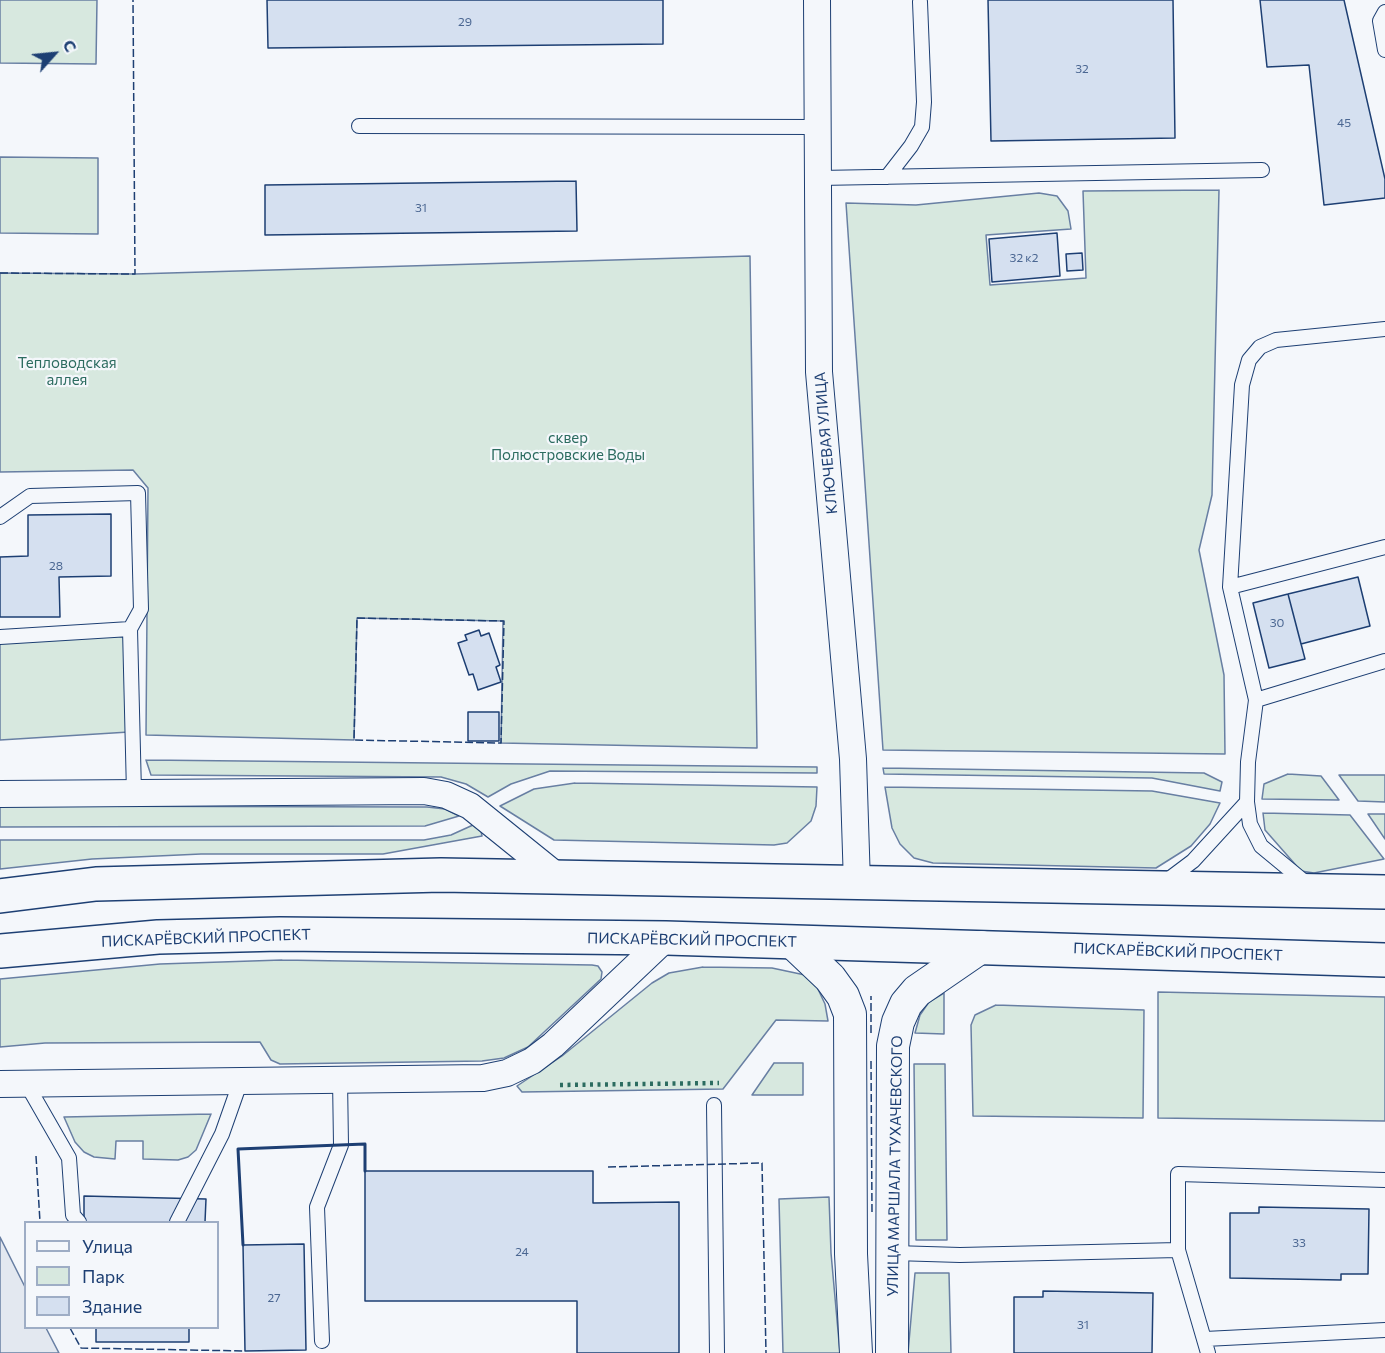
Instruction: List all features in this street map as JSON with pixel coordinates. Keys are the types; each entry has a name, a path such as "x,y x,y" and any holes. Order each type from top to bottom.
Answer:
{"main road":[{"path":"0,896 130,882 441,875 1385,892"},
{"name":"ПИСКАРЁВСКИЙ ПРОСПЕКТ","path":"0,951 158,937 269,934 666,938 1385,960"}],"street":[{"name":"КЛЮЧЕВАЯ УЛИЦА","path":"817,0 819,372 854,759 858,884"},
{"path":"0,794 424,791 446,795 470,806 558,877"},
{"path":"0,1084 483,1077 507,1073 532,1061 553,1045 666,938"},
{"path":"792,942 830,978 843,996 850,1014 851,1254 856,1353"},
{"name":"УЛИЦА МАРШАЛА ТУХАЧЕВСКОГО","path":"892,1353 893,1046 898,1022 906,1004 917,991 981,947"}],"lane":[{"path":"887,177 911,146 922,127 924,102 920,2"},
{"path":"1385,12 1380,21 1385,50"},
{"path":"359,126 818,126"},
{"path":"819,178 1262,170"},
{"path":"1317,890 1288,870 1261,846 1250,824 1247,802 1248,762 1256,700 1230,587 1242,385 1249,360 1260,347 1276,340 1385,329"},
{"path":"0,517 30,496 138,493 141,609 130,629 134,793"},
{"path":"1230,587 1385,547"},
{"path":"0,637 130,629"},
{"path":"1256,700 1385,661"},
{"path":"1157,888 1193,861 1247,802"},
{"path":"322,1341 317,1207 341,1145 340,1079"},
{"path":"178,1221 222,1134 241,1080"},
{"path":"26,1083 69,1158 73,1215 78,1221"},
{"path":"714,1105 717,1353"},
{"path":"1208,1353 1206,1339 1178,1250 1178,1174 1385,1180"},
{"path":"894,1253 1178,1250"},
{"path":"1206,1339 1385,1330"}],"green space":[{"path":"0,0 97,0 96,64 0,63"},
{"path":"0,157 98,158 98,234 0,233"},
{"path":"1219,190 1212,495 1199,550 1224,675 1225,754 883,750 846,203 916,205 1039,193 1057,196 1068,211 1071,229 986,235 990,285 1086,278 1083,191"},
{"name":"сквер Полюстровские Воды","path":"750,256 757,748 501,743 503,621 357,618 354,740 146,735 148,488 133,470 0,472 0,273 135,274"},
{"path":"125,636 129,732 0,740 0,642"},
{"path":"146,760 817,767 817,773 550,771 511,784 488,797 466,784 441,777 151,775"},
{"path":"883,768 1204,773 1222,782 1220,791 1152,778 884,774"},
{"path":"1288,774 1321,776 1339,800 1262,799 1264,784"},
{"path":"1339,775 1385,775 1385,802 1358,801"},
{"path":"575,783 817,787 816,806 811,821 787,843 774,845 554,840 500,806 534,789"},
{"path":"885,787 1152,791 1220,803 1210,824 1191,846 1156,868 933,863 914,858 900,844 892,828"},
{"path":"0,806 427,807 445,809 459,816 425,826 0,827"},
{"path":"1263,813 1350,815 1384,859 1314,873 1301,871 1265,830"},
{"path":"1368,814 1385,814 1385,839"},
{"path":"473,825 481,831 482,836 383,854 201,854 92,859 0,869 0,840 424,840 451,835"},
{"path":"282,960 592,965 598,966 602,972 601,979 528,1047 504,1058 482,1061 280,1064 271,1060 260,1042 45,1043 0,1047 0,979 160,964"},
{"path":"703,967 772,968 805,975 817,987 825,1004 828,1021 776,1020 723,1089 522,1092 517,1086 562,1056 652,983 669,973"},
{"path":"1158,992 1385,997 1385,1121 1158,1118"},
{"path":"944,993 944,1034 915,1033 920,1015 929,1002"},
{"path":"996,1005 1144,1010 1143,1118 973,1116 971,1025 975,1015"},
{"path":"774,1063 803,1063 803,1095 752,1095"},
{"path":"914,1064 945,1064 947,1240 916,1240"},
{"path":"211,1114 196,1150 188,1157 178,1160 143,1159 143,1141 116,1141 115,1159 94,1157 84,1152 75,1142 64,1117"},
{"path":"829,1197 831,1253 840,1353 783,1353 779,1199"},
{"path":"915,1273 949,1273 951,1353 908,1353"}],"shaded area":[{"path":"0,1237 24,1285 24,1329 47,1329 59,1353 0,1353"}],"building":[{"path":"267,0 663,0 663,44 268,48"},
{"path":"988,0 1173,0 1175,138 991,141"},
{"path":"1260,0 1344,0 1385,179 1385,198 1324,205 1309,65 1267,67"},
{"path":"576,181 577,231 265,235 265,185"},
{"path":"1057,233 1060,276 992,282 989,239"},
{"path":"1082,253 1083,270 1067,271 1066,254"},
{"path":"111,514 111,576 59,577 60,617 0,617 0,557 28,556 28,515"},
{"path":"1358,577 1370,626 1301,644 1288,594"},
{"path":"1288,594 1305,659 1269,668 1253,603"},
{"path":"479,630 481,636 489,633 500,665 496,667 501,682 478,690 473,674 469,675 458,643 467,640 465,635"},
{"path":"468,712 499,712 499,741 468,741"},
{"path":"365,1171 593,1171 593,1203 679,1202 679,1353 577,1353 577,1301 365,1301"},
{"path":"84,1196 206,1199 205,1221 84,1221"},
{"path":"1259,1207 1369,1209 1368,1274 1341,1274 1341,1280 1230,1278 1230,1213 1259,1213"},
{"path":"304,1244 306,1350 245,1351 243,1245"},
{"path":"1043,1291 1153,1293 1152,1353 1014,1353 1014,1297 1043,1297"},
{"path":"96,1329 189,1329 189,1342 96,1342"}],"hedge":[{"path":"560,1085 719,1083"}],"fence":[{"path":"0,273 135,274 133,0"},
{"path":"357,618 504,621 501,743 354,740 357,618"},
{"path":"871,996 871,1033"},
{"path":"871,1061 872,1212"},
{"path":"36,1156 40,1221"},
{"path":"608,1167 762,1163 766,1353"},
{"path":"71,1329 81,1348 245,1351"}],"wall":[{"path":"243,1245 238,1149 365,1144 365,1171"}],"park label":[{"name":"Тепловодская аллея","path":"67,372"}]}
